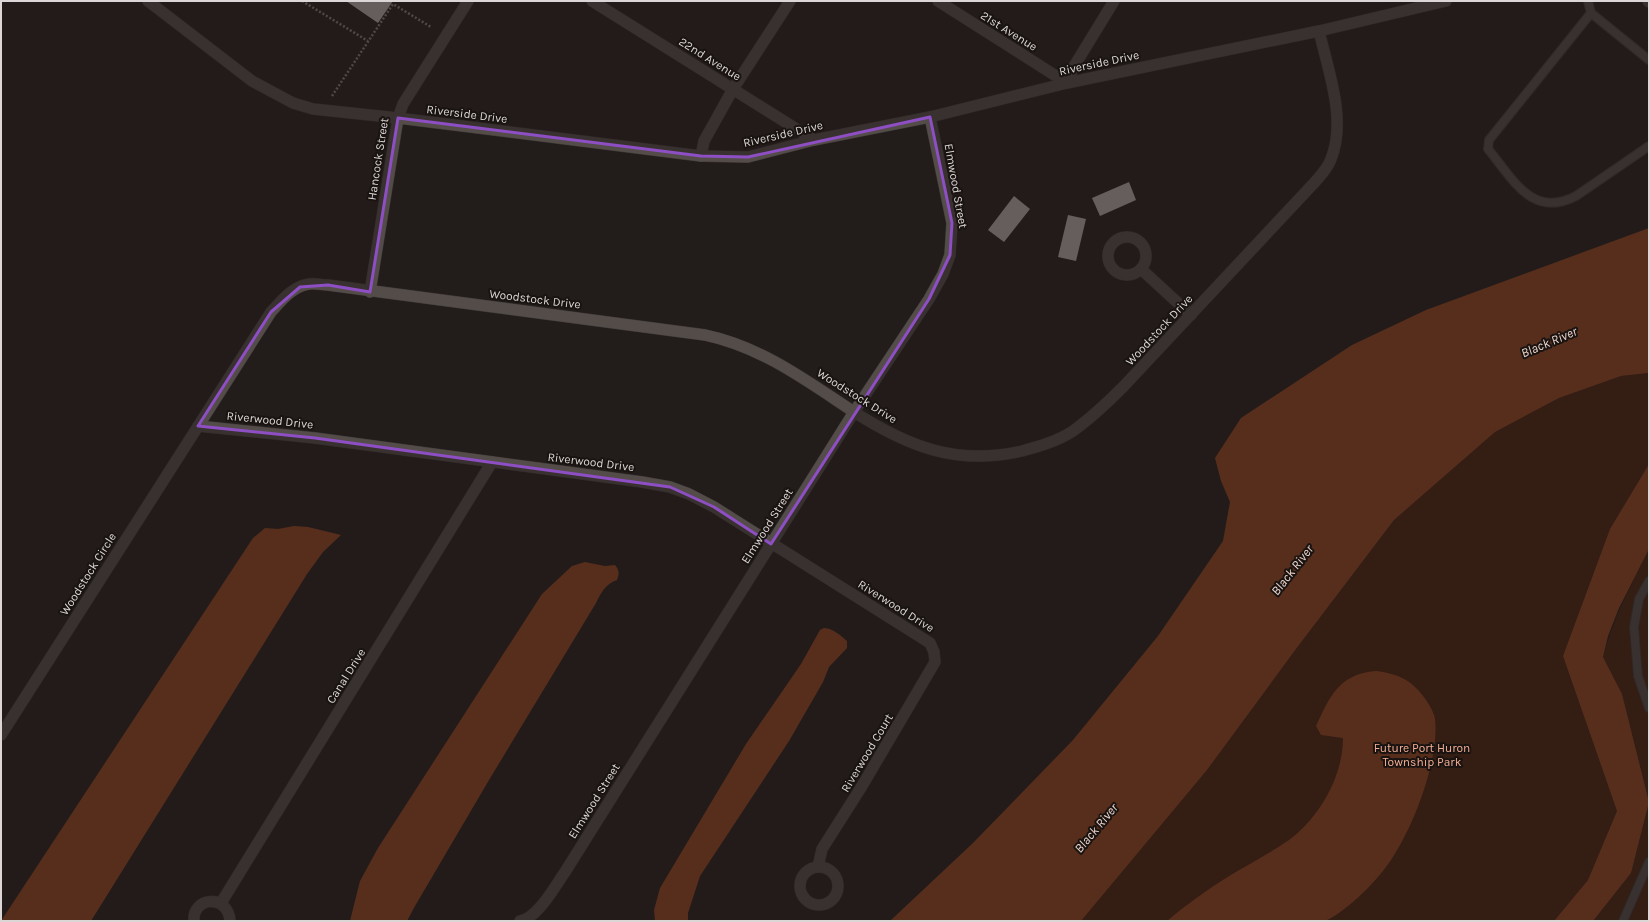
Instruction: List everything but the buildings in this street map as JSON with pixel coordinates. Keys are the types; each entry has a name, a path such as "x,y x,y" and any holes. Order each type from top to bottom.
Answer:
{"street":[{"name":"Hancock Street","path":"370,292 398,118 403,104 468,1"},
{"name":"22nd Avenue","path":"592,1 814,140"},
{"path":"701,156 704,141 733,89 790,1"},
{"name":"21st Avenue","path":"938,1 1067,83"},
{"path":"1067,83 1073,68 1114,1"},
{"name":"Riverside Drive","path":"153,3 252,81 293,103 313,109 398,118 701,156 748,157 814,140 930,117 1067,83 1319,31 1446,1"},
{"name":"Woodstock Drive","path":"198,426 271,312 291,292 309,284 328,285 370,292 657,328 714,337 760,353 785,366 854,412 914,445 951,455 989,456 1008,454 1037,447 1072,431 1095,414 1123,387 1315,182 1327,167 1332,158 1338,125 1335,100 1319,31"},
{"name":"Elmwood Street","path":"520,921 525,920 540,907 565,872 854,412 929,299 943,274 950,256 952,224 930,117"},
{"path":"1141,269 1191,315"},
{"name":"Riverwood Drive","path":"198,426 315,438 670,487 714,507 930,643 934,652"},
{"name":"Woodstock Circle","path":"1,735 198,426"},
{"name":"Canal Drive","path":"221,903 492,462"},
{"name":"Riverwood Court","path":"818,867 822,849 927,679 935,662 934,652"},
{"path":"194,921 196,911 201,905 214,901 221,903 226,908 230,921"}],"lane":[{"path":"1588,1 1591,13 1649,60"},
{"path":"1591,13 1489,140 1488,149 1525,194 1542,203 1553,204 1565,202 1576,196 1649,146"},
{"path":"1649,581 1639,599 1634,627 1638,676 1649,708"},
{"path":"1623,921 1649,862"}],"path":[{"path":"302,1 368,41"},
{"path":"332,96 393,4 431,27"}],"highlighted area":[{"path":"930,117 952,223 950,255 929,299 771,544 714,507 670,487 315,438 198,426 271,312 300,287 328,285 370,292 398,118 701,156 748,157"}],"green space":[{"name":"Future Port Huron Township Park","path":"1648,373 1649,464 1610,529 1563,656 1617,811 1588,880 1554,921 1081,921 1207,770 1296,649 1394,520 1495,432 1559,398 1621,376"},
{"path":"1649,549 1649,801 1622,694 1603,657 1617,616"},
{"path":"1649,802 1649,921 1593,921 1631,873"}],"water":[{"name":"Black River","path":"1649,228 1649,374 1621,376 1559,398 1495,432 1394,520 1296,649 1207,770 1081,921 890,921 973,843 1073,740 1158,636 1223,541 1230,502 1221,481 1215,458 1241,418 1352,345 1426,310"},
{"path":"1649,464 1649,549 1619,608 1608,636 1603,657 1622,694 1649,802 1631,873 1593,921 1554,921 1588,880 1617,811 1563,656 1610,529"},
{"path":"294,526 308,527 341,535 323,552 307,574 91,921 1,921 253,538 265,528 278,529"},
{"path":"585,562 605,566 615,565 619,572 617,580 606,586 602,592 489,780 407,921 350,921 360,881 378,848 542,594 572,566"},
{"path":"824,628 834,631 847,641 847,648 829,667 823,682 789,741 700,876 688,913 688,921 655,921 654,910 660,888 746,744 801,664 820,630"},
{"path":"1376,671 1399,676 1411,683 1426,700 1433,711 1435,719 1433,756 1421,798 1403,839 1383,871 1357,898 1342,911 1327,920 1167,921 1211,888 1289,840 1311,820 1328,795 1334,781 1339,767 1343,738 1321,735 1316,726 1326,705 1337,688 1353,677 1363,673"}]}
